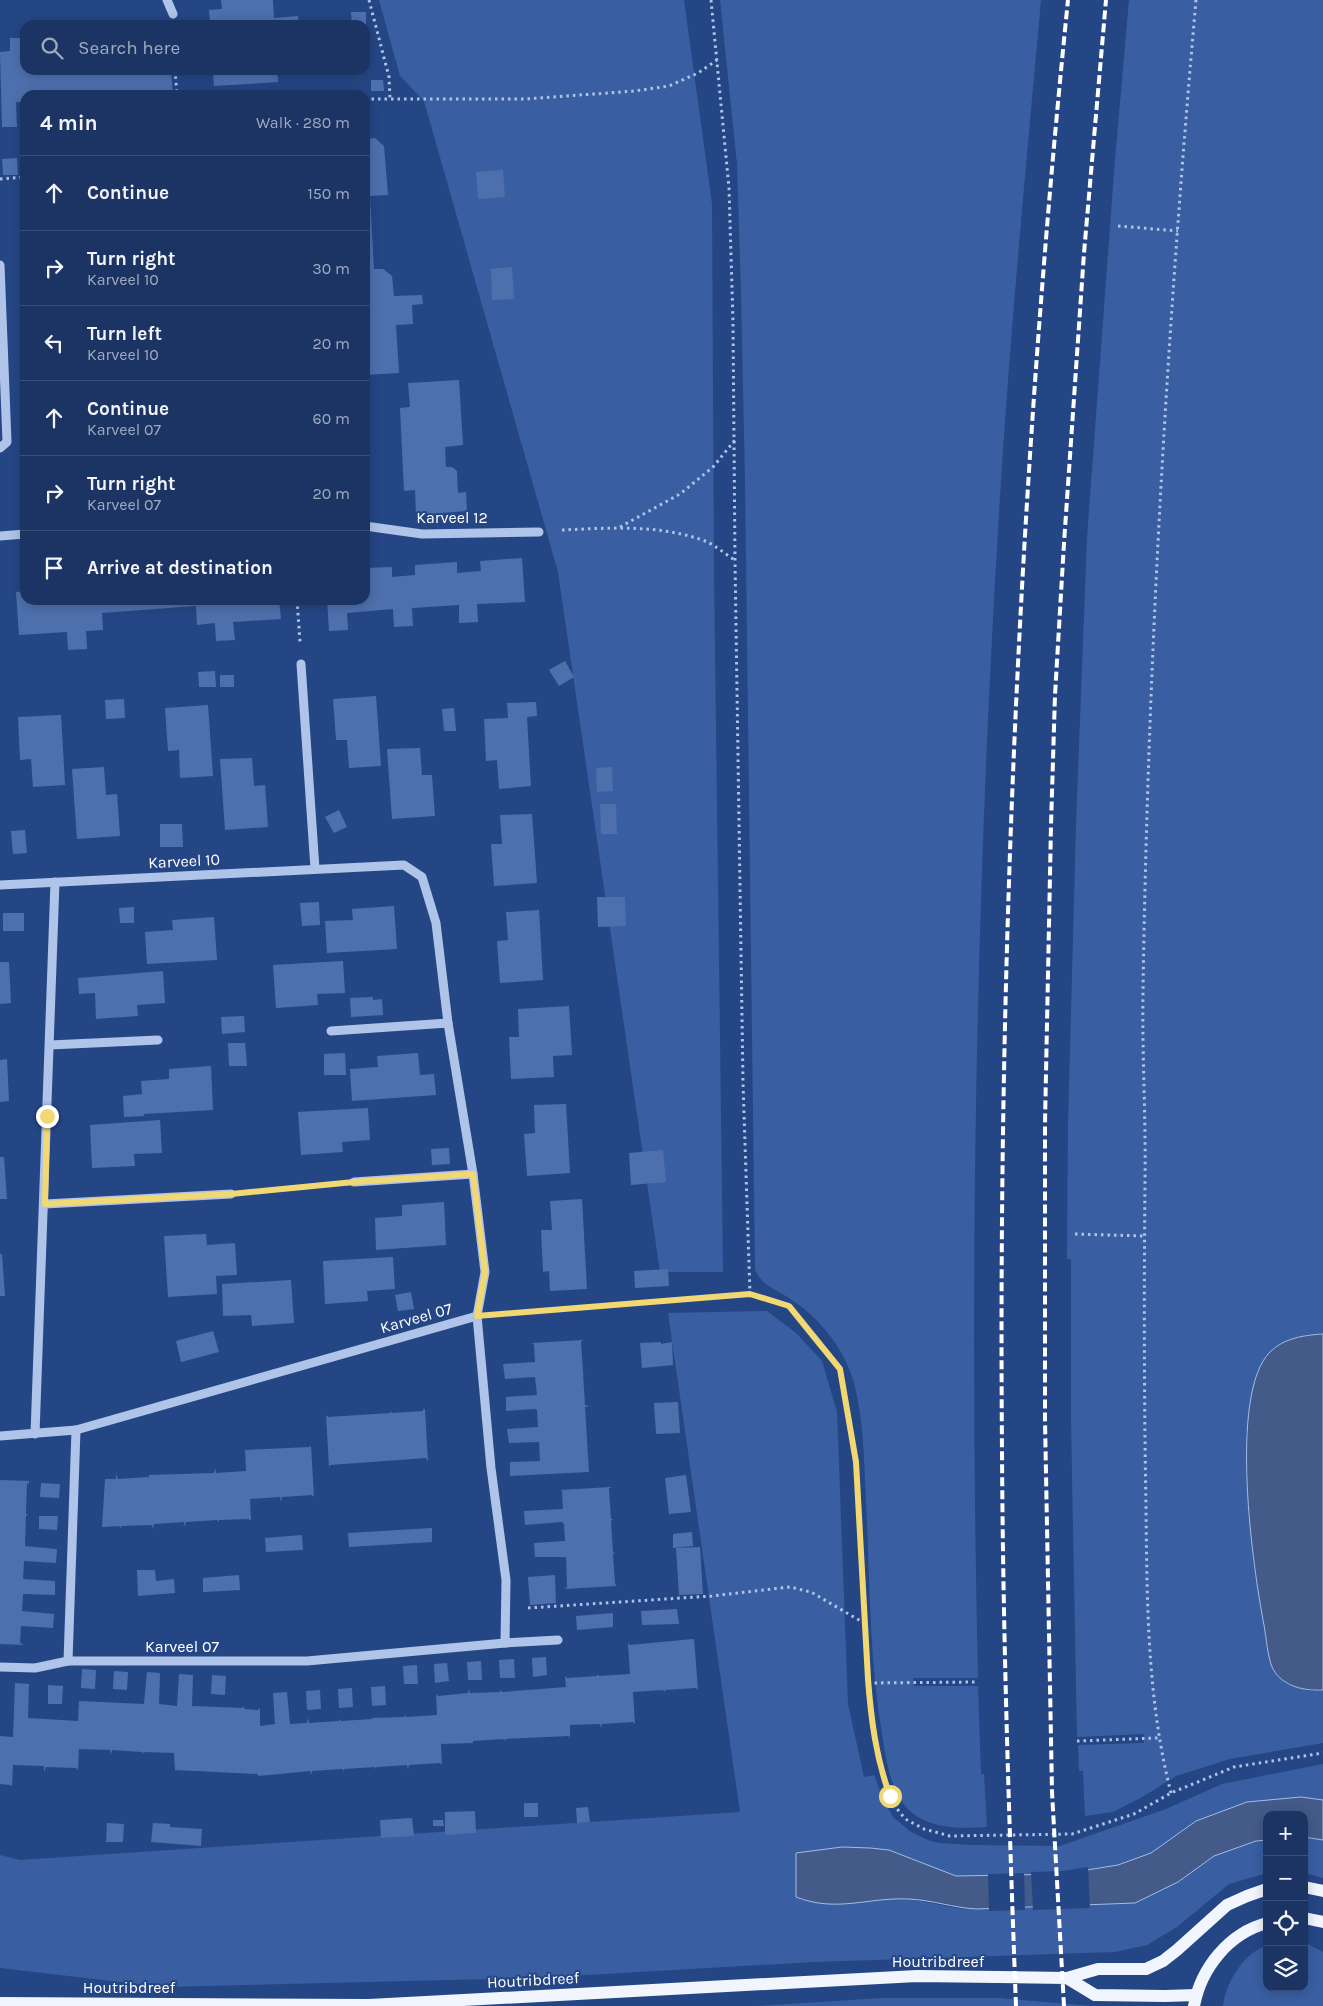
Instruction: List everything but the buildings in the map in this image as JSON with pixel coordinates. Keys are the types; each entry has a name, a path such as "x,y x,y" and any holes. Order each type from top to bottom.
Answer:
{"main road":[{"path":"1308,1889 1323,1891"},
{"name":"Houtribdreef","path":"0,2003 370,2005 917,1976 1067,1978 1098,1969 1146,1969 1163,1961 1177,1950 1227,1905 1263,1891"},
{"path":"1308,1919 1323,1922"},
{"path":"1195,2000 1203,1976 1213,1960 1238,1937 1256,1926 1263,1924"},
{"name":"Houtribdreef","path":"1067,1978 1095,1994 1165,1996 1195,2000"}],"street":[{"path":"167,0 173,14"},
{"path":"0,265 7,442 0,448"},
{"name":"Karveel 12","path":"370,527 422,534 539,532"},
{"path":"0,536 20,534"},
{"path":"301,664 315,869"},
{"name":"Karveel 10","path":"0,885 404,865 422,877 436,923 448,1023 473,1174 485,1272 477,1316"},
{"path":"35,1434 45,1204 55,882"},
{"path":"331,1031 448,1023"},
{"path":"50,1045 158,1040"},
{"path":"354,1182 473,1174"},
{"path":"45,1204 231,1194"},
{"name":"Karveel 07","path":"0,1436 76,1430 477,1316 490,1468 506,1580 505,1643"},
{"path":"68,1661 76,1430"},
{"name":"Karveel 07","path":"0,1667 35,1668 68,1661 307,1661 558,1640"}],"path":[{"path":"369,0 389,77 390,98"},
{"path":"711,0 729,188 743,1083 750,1294"},
{"path":"1170,1793 1158,1738 1150,1661 1145,1481 1143,995 1154,620 1166,392 1196,0"},
{"path":"370,100 525,98 635,91 669,86 698,73 717,59"},
{"path":"175,75 177,90"},
{"path":"0,179 20,177"},
{"path":"1118,226 1178,231"},
{"path":"619,528 680,494 713,467 734,440"},
{"path":"539,532 619,528 662,530 706,541 734,560"},
{"path":"297,605 301,664"},
{"path":"231,1194 354,1182"},
{"path":"1075,1234 1143,1236"},
{"path":"477,1316 750,1294 789,1306 840,1369 856,1462 868,1683 876,1747 890,1796 895,1806 907,1820 933,1832 950,1836 1072,1834 1134,1814 1170,1793 1234,1767 1323,1753"},
{"path":"505,1610 712,1596 790,1587 811,1592 864,1623"},
{"path":"868,1683 978,1682"},
{"path":"1078,1740 1158,1738"}],"shaded area":[{"path":"379,0 684,0 712,204 714,576 723,1272 660,1272 558,572 424,101 400,76"},
{"path":"720,0 1041,0 1007,397 990,673 984,817 979,960 974,1248 975,1535 978,1678 913,1678 914,1686 978,1686 981,1774 984,1774 987,1827 955,1827 925,1821 908,1809 893,1784 885,1754 875,1676 863,1441 854,1383 845,1359 822,1326 813,1316 787,1296 766,1284 755,1270 741,292 737,164"},
{"path":"1129,0 1323,0 1323,1334 1306,1335 1246,1432 1246,1469 1254,1567 1273,1669 1287,1684 1310,1691 1323,1691 1323,1743 1230,1759 1176,1776 1113,1812 1085,1816 1083,1771 1079,1771 1078,1745 1144,1743 1144,1734 1077,1737 1071,1420 1071,1259 1067,1259 1068,1124 1076,826 1087,538 1115,160"},
{"path":"767,1311 796,1333 822,1361 837,1412 848,1704 864,1777 874,1775 883,1799 893,1817 911,1832 939,1843 1060,1846 1166,1809 1222,1784 1323,1764 1323,1800 1301,1797 1196,1821 1151,1853 1118,1865 1062,1874 956,1876 889,1850 896,1899 911,1899 956,1908 977,1909 1064,1906 1178,1882 1214,1856 1256,1841 1263,1840 1263,1874 1229,1884 1177,1927 1147,1945 1115,1952 814,1962 535,1978 163,1987 0,1968 0,1855 20,1860 740,1812 668,1313"},
{"path":"1323,1334 1323,1690 1316,1690 1302,1689 1288,1684 1277,1675 1270,1660 1254,1565 1247,1483 1247,1442 1250,1404 1257,1373 1270,1352 1288,1340 1302,1336"},
{"path":"1301,1797 1323,1800 1323,1840 1308,1838 1308,1811 1263,1811 1263,1840 1256,1841 1214,1856 1178,1882 1135,1903 977,1909 909,1899 825,1904 796,1897 796,1853 842,1847 870,1848 889,1850 956,1876 1062,1874 1118,1865 1151,1853 1196,1821 1247,1802"},
{"path":"1308,1838 1323,1840 1323,1878 1308,1874"},
{"path":"1308,1944 1323,1952 1323,2006 1223,2006 1228,1988 1237,1970 1258,1949 1263,1947 1263,1991 1308,1991"},
{"path":"882,1998 999,1998 1091,2006 757,2006"}],"pier":[{"path":"1088,1867 1090,1908 1033,1910 1031,1872 1062,1871"},
{"path":"1024,1873 1025,1910 989,1911 988,1874"}],"railway":[{"path":"1016,2006 1007,1728 1002,1451 1002,1269 1008,906 1015,725 1036,362 1068,0"},
{"path":"1064,2006 1052,1792 1045,1420 1045,1123 1051,825 1055,695 1064,543 1084,253 1106,0"}],"route":[{"path":"47,1116 45,1204 231,1194 354,1182 473,1174 485,1272 477,1316 750,1294 789,1306 840,1369 856,1462 868,1679 872,1715 876,1747 890,1796"}]}
